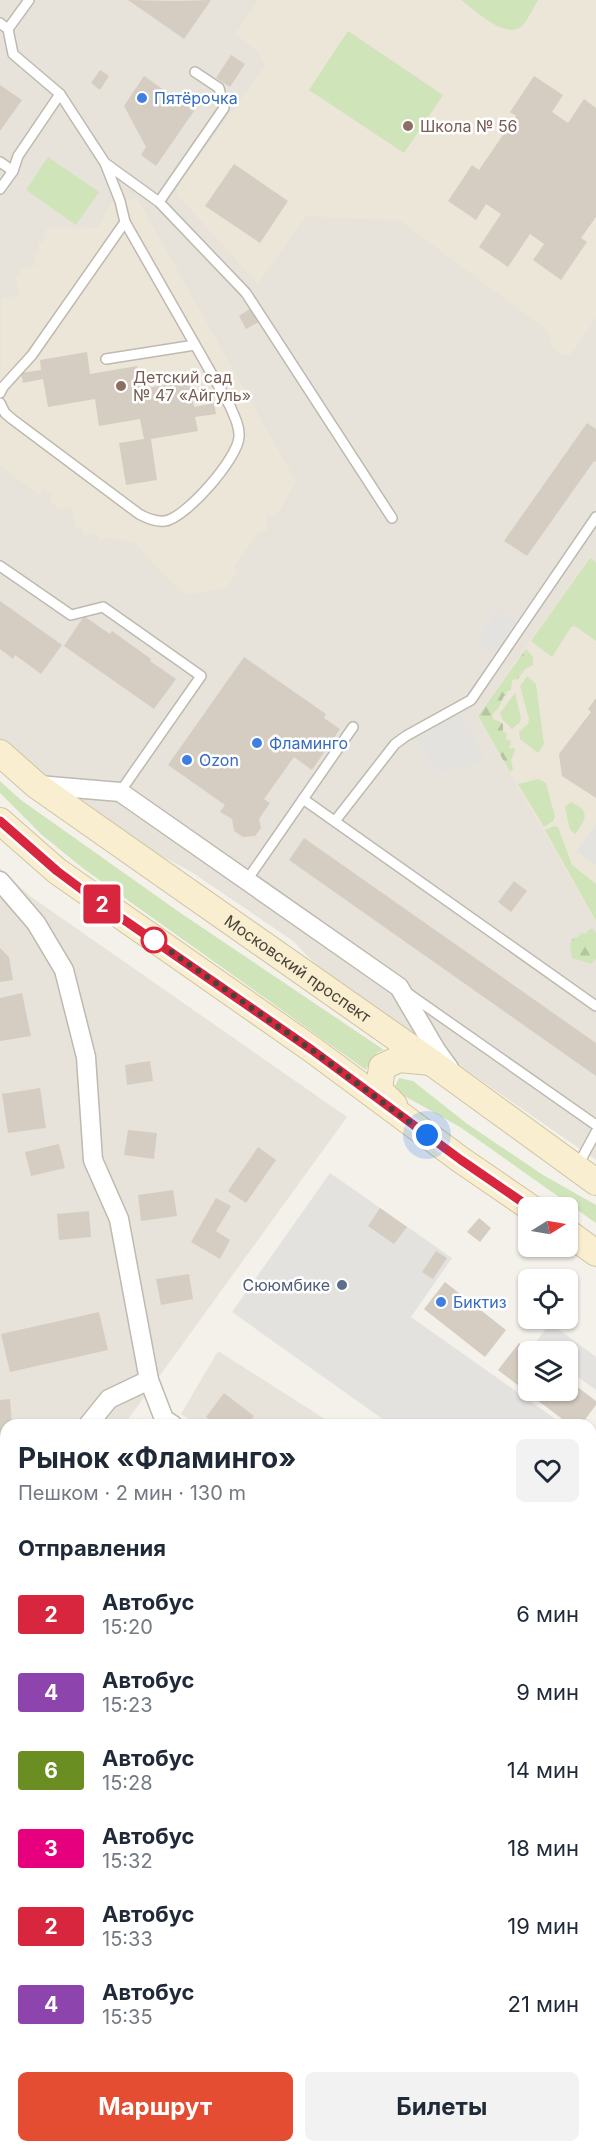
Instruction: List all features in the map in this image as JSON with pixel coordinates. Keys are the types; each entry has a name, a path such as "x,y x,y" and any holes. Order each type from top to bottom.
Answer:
{"main road":[{"name":"Московский проспект","path":"0,753 36,785 431,1062 586,1175"},
{"path":"0,821 57,871 312,1050 518,1199"},
{"path":"410,1123 379,1090 382,1067 399,1059 431,1062"},
{"path":"579,1236 596,1253"}],"street":[{"path":"36,785 120,792 399,987 436,1050 463,1087"},
{"path":"0,881 36,923 64,970 86,1057 93,1160 119,1220 149,1380 164,1419"},
{"path":"93,1419 110,1399 149,1380"}],"lane":[{"path":"0,403 5,413 139,514 156,521 173,519 210,486 234,451 239,437 237,423 230,406 125,222 120,201 105,163 60,94 13,54 4,26 29,0"},
{"path":"159,202 224,108 219,88 195,72"},
{"path":"0,189 13,171 18,156 60,94"},
{"path":"0,162 13,171"},
{"path":"105,163 159,202 246,293 392,518"},
{"path":"0,393 32,355 125,222"},
{"path":"106,359 195,345"},
{"path":"335,821 395,744 471,700 595,521"},
{"path":"0,566 71,615 103,607 201,676 120,792"},
{"path":"247,880 352,727"},
{"path":"303,799 596,1006"},
{"path":"399,987 596,1125"},
{"path":"586,1175 596,1132"}],"shaded area":[{"path":"0,0 596,0 596,1160 321,970 293,941 193,873 138,843 16,758 0,742"},
{"name":"Школа № 56","path":"258,0 596,0 596,318 571,354 560,355 553,348 547,330 400,221 306,216 258,284 178,196 177,186 265,66 257,51 235,34"},
{"name":"Детский сад № 47 «Айгуль»","path":"137,198 296,482 277,515 266,516 267,531 258,533 234,568 238,571 225,590 221,588 188,595 171,582 134,542 109,538 99,540 97,533 84,535 82,528 75,529 71,507 59,509 49,501 53,495 44,489 39,495 0,466 1,298 18,296 16,278 21,276 20,269 36,265 33,253 40,250 37,243 45,241 44,234 48,227 97,228 112,202"},
{"path":"589,557 596,562 596,923 477,716"},
{"path":"498,609 518,623 496,655 476,641"},
{"path":"459,712 485,758 468,768 436,772 416,737"},
{"path":"596,824 596,865 576,851"},
{"path":"0,868 30,896 347,1117 128,1419 0,1419"},
{"name":"Сююмбике","path":"330,1173 452,1258 411,1317 518,1393 518,1401 530,1401 556,1419 383,1419 232,1312"},
{"path":"546,1329 558,1329 574,1341 537,1341"},
{"path":"578,1344 596,1357 596,1390 578,1377"},
{"path":"218,1351 325,1419 189,1419 181,1414"}],"green space":[{"path":"461,0 538,0 523,25 509,30 491,23"},
{"path":"348,31 443,95 404,153 309,90"},
{"path":"48,157 99,192 76,225 26,190"},
{"path":"590,558 596,562 596,641 575,626 571,627 552,657 531,641"},
{"path":"526,649 533,657 533,665 525,669 518,679 512,680 511,690 506,692 507,695 492,715 494,720 503,724 503,731 507,734 506,739 511,741 509,749 514,748 515,751 511,760 513,769 510,772 478,716"},
{"path":"527,676 536,684 544,744 538,753 520,739 519,732 528,724 529,719 520,686"},
{"path":"515,693 521,718 512,729 502,719 500,713"},
{"path":"538,779 546,783 555,817 544,827 518,784"},
{"path":"0,781 21,800 182,914 384,1050 375,1055 366,1070 84,869 42,835 0,793"},
{"path":"571,802 582,809 585,816 575,834 570,830 565,807"},
{"path":"554,826 558,827 572,865 596,884 596,921 545,830"},
{"path":"590,929 596,933 596,959 591,964 572,958 570,945 573,938 578,937 581,933 585,934"},
{"path":"399,1078 413,1081 466,1123 543,1175 596,1205 596,1223 578,1210 578,1197 559,1197 460,1127 394,1088"}],"building":[{"path":"128,0 177,1 211,0 184,39"},
{"path":"231,55 245,64 230,87 216,78"},
{"path":"100,70 109,76 100,90 91,83"},
{"path":"144,76 194,111 156,166 141,155 146,147 124,106"},
{"path":"534,76 563,95 552,112 568,123 584,99 596,108 596,217 581,238 587,242 561,280 533,260 544,244 530,234 508,267 479,247 501,214 486,204 476,220 448,201 472,165 479,170 516,116 510,112"},
{"path":"0,85 22,100 0,131"},
{"path":"234,164 288,201 260,243 205,206"},
{"path":"251,308 259,322 246,329 239,316"},
{"path":"87,352 90,374 137,366 141,389 189,381 194,407 214,403 216,414 195,417 198,431 151,439 157,480 126,485 119,443 144,439 140,419 99,426 95,399 48,407 43,379 23,383 21,373 41,370 40,360"},
{"path":"587,423 596,429 596,462 594,461 527,556 504,541"},
{"path":"0,601 62,645 41,674 15,655 13,659 0,649"},
{"path":"84,616 110,634 112,631 176,679 154,709 64,646"},
{"name":"Фламинго","path":"244,657 326,714 324,718 340,729 312,770 294,757 264,799 270,803 259,819 261,828 255,836 243,837 234,831 232,819 220,812 225,805 168,765"},
{"path":"596,698 596,798 562,776 559,754 591,712 588,709"},
{"path":"304,838 596,1043 596,1076 289,860"},
{"path":"514,881 527,891 511,912 498,902"},
{"path":"0,948 9,957 13,980 0,982"},
{"path":"22,993 31,1036 0,1041 0,998"},
{"path":"150,1061 153,1081 127,1085 125,1065"},
{"path":"40,1088 46,1128 8,1133 2,1094"},
{"path":"128,1130 157,1133 154,1159 124,1155"},
{"path":"59,1144 65,1168 31,1176 25,1152"},
{"path":"258,1147 276,1160 246,1203 228,1191"},
{"path":"173,1190 177,1216 141,1221 138,1195"},
{"path":"216,1198 231,1206 216,1231 230,1240 220,1259 191,1242"},
{"path":"380,1208 407,1227 394,1244 368,1226"},
{"path":"89,1211 91,1237 59,1240 57,1214"},
{"path":"479,1218 491,1228 480,1242 467,1232"},
{"path":"436,1251 447,1258 433,1279 422,1272"},
{"path":"189,1274 193,1299 161,1305 156,1279"},
{"path":"445,1282 506,1330 485,1357 424,1309"},
{"path":"99,1312 108,1350 10,1372 1,1334"},
{"path":"518,1344 518,1385 498,1370"},
{"path":"578,1387 596,1401 596,1405 586,1419 562,1419 539,1401 578,1401"},
{"path":"224,1393 254,1416 252,1419 209,1419 206,1417"},
{"path":"10,1399 12,1419 0,1419 0,1400"}],"bus line":[{"name":"2","path":"0,821 57,871 104,906 312,1050 518,1199"}],"place":[{"name":"Пятёрочка","path":"142,98"},
{"name":"Школа № 56","path":"408,126"},
{"name":"Детский сад № 47 «Айгуль»","path":"121,386"},
{"name":"Фламинго","path":"257,743"},
{"name":"Ozon","path":"187,760"},
{"name":"Сююмбике","path":"342,1285"},
{"name":"Биктиз","path":"441,1302"}],"route":[{"path":"154,940 312,1050 427,1135"}]}
